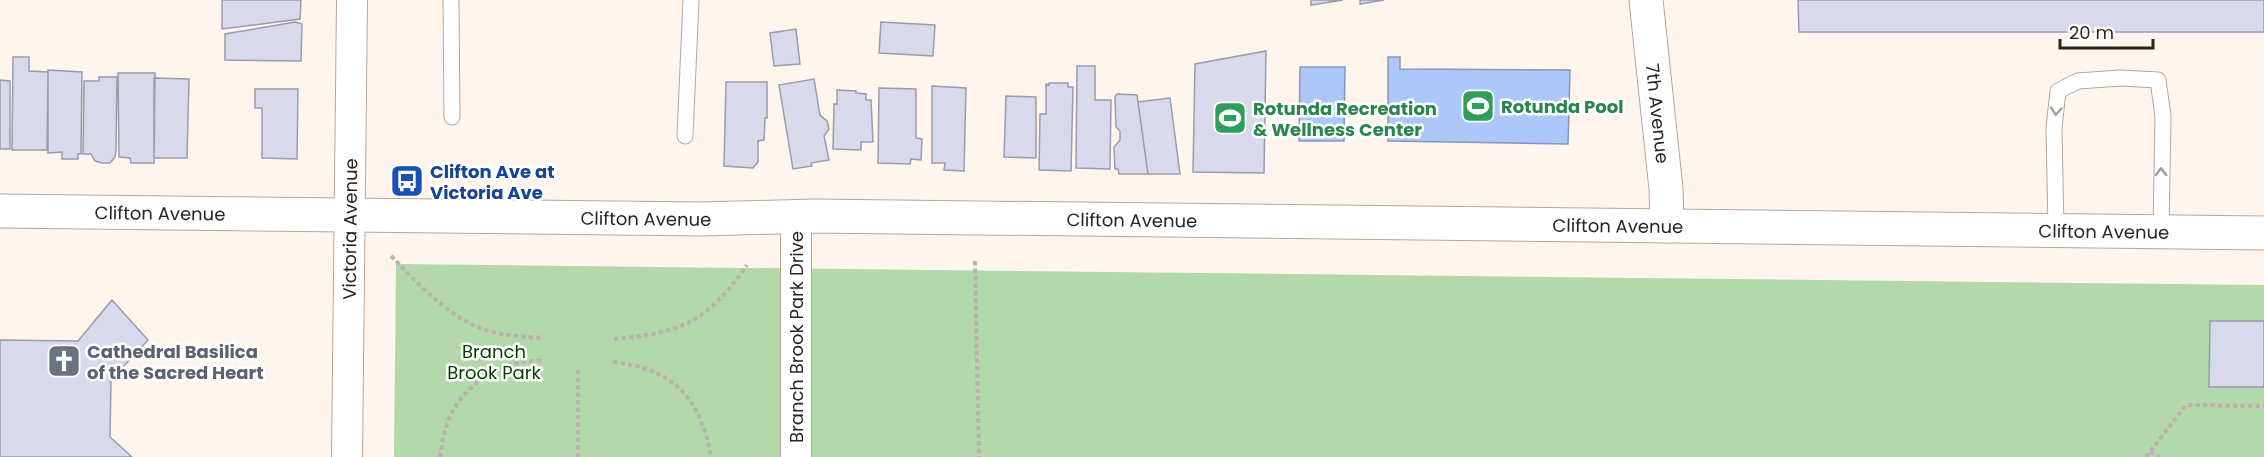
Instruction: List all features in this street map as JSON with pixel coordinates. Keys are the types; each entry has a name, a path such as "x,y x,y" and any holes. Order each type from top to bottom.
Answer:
{"main road":[{"name":"7th Avenue","path":"1646,0 1666,189 1667,226"},
{"name":"Clifton Avenue","path":"0,211 700,219 796,216 2264,233"}],"street":[{"name":"Victoria Avenue","path":"347,457 352,0"},
{"name":"Branch Brook Park Drive","path":"796,216 796,457"}],"lane":[{"path":"451,0 452,117"},
{"path":"685,136 691,0"},
{"path":"2056,230 2054,128 2058,91 2078,81 2120,78 2158,80 2163,116 2161,231"}],"path":[{"path":"391,256 438,302 468,321 506,335 544,338"},
{"path":"975,261 979,457"},
{"path":"614,339 660,333 694,319 728,291 747,265"},
{"path":"440,457 447,425 454,409 476,384 503,367 543,361"},
{"path":"613,362 654,371 679,388 698,411 711,457"},
{"path":"578,368 578,457"},
{"path":"2146,457 2186,405 2264,406"},
{"path":"2150,452 2159,457"}],"green space":[{"name":"Branch Brook Park","path":"396,264 2264,285 2264,457 394,457"}],"water":[{"name":"Rotunda Pool","path":"1388,57 1400,57 1400,69 1570,70 1568,144 1388,141"},
{"path":"1300,67 1345,67 1344,141 1299,141"}],"building":[{"path":"222,0 301,0 300,19 222,29"},
{"path":"1311,0 1343,0 1311,5"},
{"path":"1360,0 1384,0 1360,4"},
{"path":"1798,0 2264,0 2264,32 1799,32"},
{"path":"295,22 302,24 301,61 225,60 225,34"},
{"path":"881,22 935,25 933,56 879,53"},
{"path":"796,29 800,64 774,66 770,33"},
{"name":"Rotunda Recreation & Wellness Center","path":"1266,51 1264,173 1193,172 1195,64"},
{"path":"13,57 29,57 29,71 48,72 47,150 12,150"},
{"path":"1077,66 1095,66 1095,100 1111,100 1110,169 1076,168"},
{"path":"48,70 82,72 81,154 78,154 78,159 62,159 62,152 48,153"},
{"path":"118,73 155,73 154,163 131,163 130,158 119,157"},
{"path":"99,77 117,77 116,150 115,157 110,163 95,161 91,154 83,154 84,81 99,81"},
{"path":"154,78 189,79 187,158 154,158"},
{"path":"814,79 820,115 827,121 829,129 824,136 829,160 793,169 779,85"},
{"path":"0,80 10,81 10,149 0,149"},
{"path":"726,82 767,82 767,118 765,118 764,140 758,141 758,162 753,168 724,166"},
{"path":"1049,83 1068,83 1068,87 1073,87 1071,171 1039,170 1040,114 1046,114 1046,84 1049,85"},
{"path":"932,86 966,88 964,171 944,170 945,163 932,163"},
{"path":"879,88 916,89 916,138 922,139 921,160 911,159 910,164 878,163"},
{"path":"255,89 298,89 297,159 262,158 262,108 255,108"},
{"path":"837,90 856,91 856,93 866,94 866,100 871,100 873,142 861,142 861,150 833,149 834,104 837,104"},
{"path":"1117,94 1137,95 1148,174 1119,174 1118,169 1115,169 1114,147 1120,140 1120,131 1116,127 1115,97"},
{"path":"1006,96 1036,97 1036,158 1004,157"},
{"path":"1170,98 1180,174 1148,174 1138,102"},
{"name":"Cathedral Basilica of the Sacred Heart","path":"112,300 148,340 111,380 110,437 132,457 0,457 0,340 78,341"},
{"path":"2210,321 2264,321 2264,387 2209,387"}],"place":[{"name":"Rotunda Pool","path":"1478,106"},
{"name":"Rotunda Recreation & Wellness Center","path":"1230,118"},
{"name":"Clifton Ave at Victoria Ave","path":"407,181"},
{"name":"Cathedral Basilica of the Sacred Heart","path":"64,361"}]}
